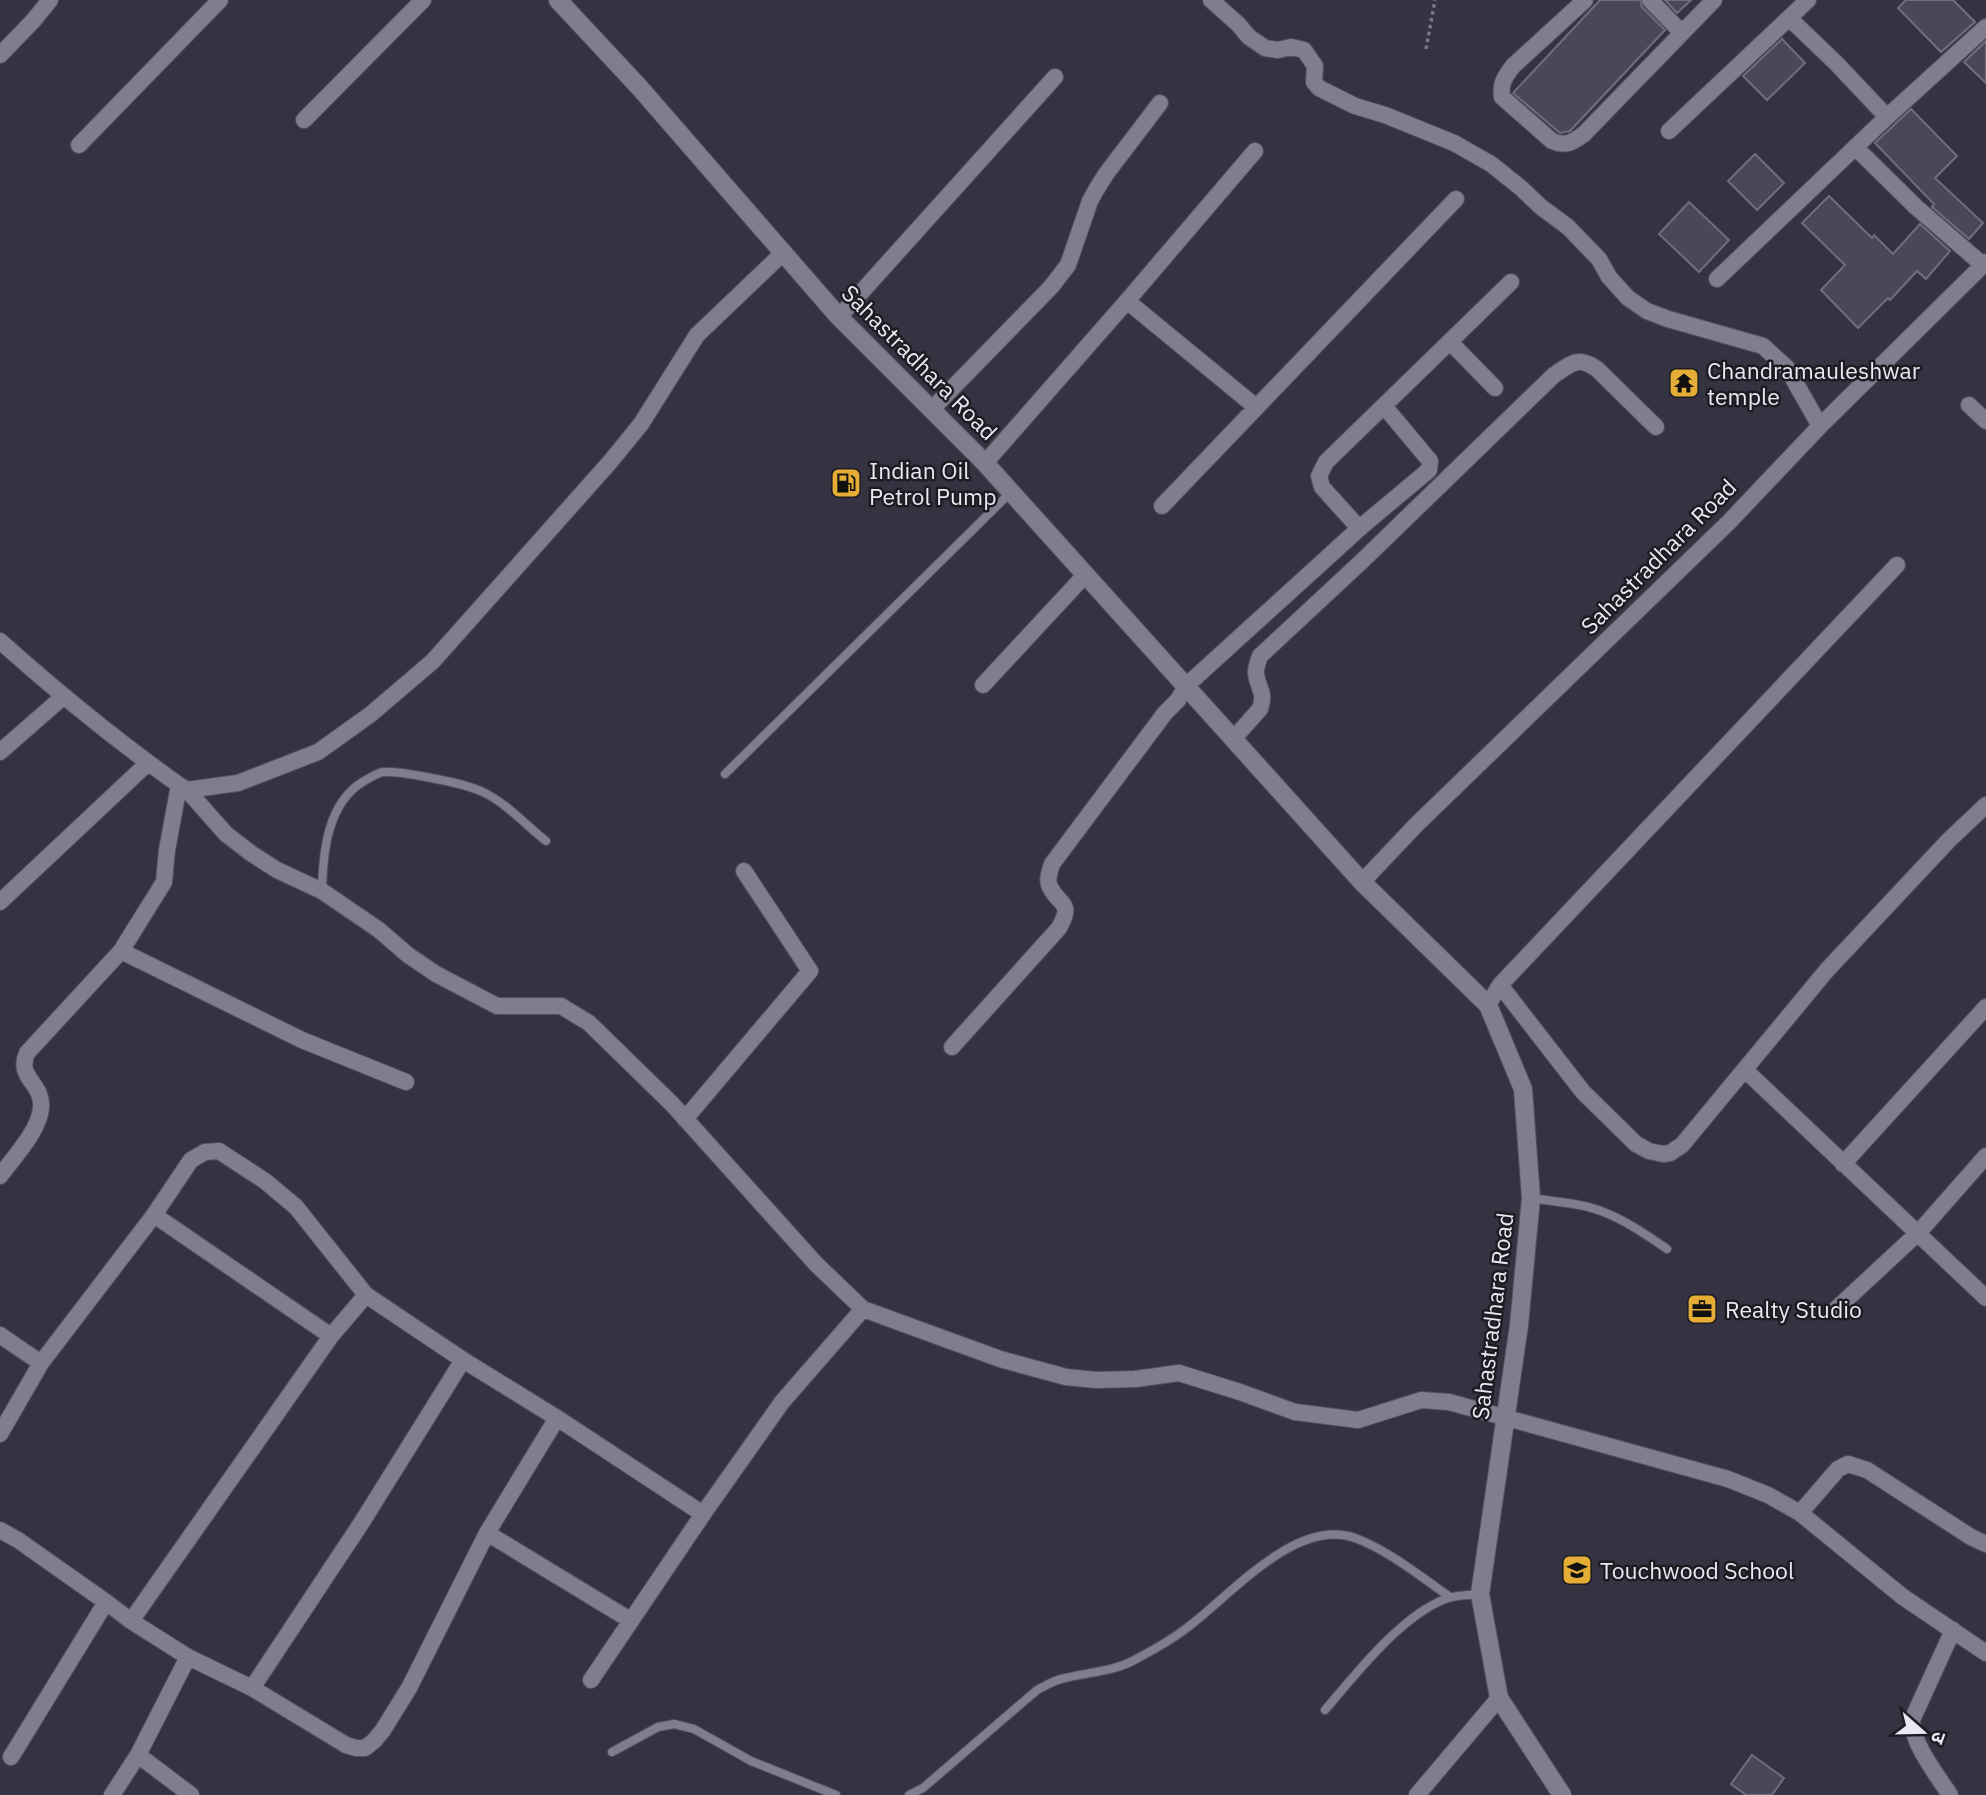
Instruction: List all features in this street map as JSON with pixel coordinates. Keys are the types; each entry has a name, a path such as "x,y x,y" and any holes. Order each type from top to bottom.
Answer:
{"main road":[{"name":"Sahastradhara Road","path":"558,0 640,88 839,317 1012,491 1362,881 1488,1005 1523,1089 1531,1198 1519,1325 1480,1594 1499,1698 1557,1793"}],"street":[{"path":"0,55 50,0"},
{"path":"79,145 219,0"},
{"path":"304,120 423,0"},
{"path":"1210,0 1249,37 1265,48 1278,50 1291,47 1304,50 1315,66 1314,82 1330,95 1454,143 1491,164 1568,227 1599,259 1609,278 1628,298 1647,311 1763,346 1787,368 1820,426"},
{"path":"1585,0 1513,66 1503,78 1500,88 1502,97 1560,145 1571,143 1584,134 1714,0"},
{"path":"1650,0 1682,33"},
{"path":"1669,131 1808,0"},
{"path":"1789,18 1887,117"},
{"path":"1717,279 1986,27"},
{"path":"839,317 1055,77"},
{"path":"932,409 1051,287 1068,265 1096,190 1160,103"},
{"path":"1855,147 1916,207 1984,263"},
{"path":"985,463 1255,150"},
{"path":"1162,506 1457,199"},
{"path":"183,788 238,783 318,752 371,714 433,661 634,433 696,335 783,253"},
{"name":"Sahastradhara Road","path":"1362,881 1416,825 1729,522 1820,426 1984,263"},
{"path":"1359,528 1322,487 1319,476 1326,462 1511,282"},
{"path":"1127,301 1256,407"},
{"path":"1450,342 1495,388"},
{"path":"1234,738 1260,709 1263,698 1256,673 1260,656 1554,375 1569,364 1580,361 1587,363 1597,369 1656,427"},
{"path":"1969,405 1986,421"},
{"path":"953,1047 1059,928 1066,912 1049,887 1048,877 1052,864 1165,713 1178,701 1187,685 1359,528 1427,472 1430,464 1384,406"},
{"path":"1488,1005 1500,985 1897,565"},
{"path":"983,685 1086,574"},
{"path":"0,641 64,696 183,788 226,834 252,854 277,870 323,891 436,974 497,1006 561,1006 589,1023 685,1119 816,1264 863,1309 1000,1359 1066,1377 1096,1380 1135,1379 1179,1373 1295,1412 1358,1420 1421,1400 1449,1402 1728,1479 1768,1495 1800,1513 1903,1597 1986,1653"},
{"path":"0,752 64,696"},
{"path":"0,902 148,763"},
{"path":"0,1176 39,1122 40,1093 23,1071 27,1053 121,951 164,882 167,850 183,788"},
{"path":"1500,985 1583,1092 1636,1144 1649,1151 1670,1153 1682,1145 1827,970 1986,804"},
{"path":"685,1119 810,971 744,871"},
{"path":"121,951 302,1040 406,1082"},
{"path":"1843,1164 1986,1007"},
{"path":"1745,1070 1986,1298"},
{"path":"0,1434 41,1363 154,1215 191,1160 205,1152 219,1151 265,1181 296,1207 366,1295 703,1514"},
{"path":"1835,1310 1919,1232 1986,1156"},
{"path":"154,1215 331,1336"},
{"path":"131,1622 331,1336 366,1295"},
{"path":"591,1680 782,1402 863,1309"},
{"path":"0,1335 41,1363"},
{"path":"252,1688 362,1522 463,1360"},
{"path":"0,1530 18,1540 131,1622 188,1657 252,1688 346,1745 365,1748 383,1730 409,1688 487,1533 557,1418"},
{"path":"1800,1513 1838,1469 1848,1464 1867,1470 1986,1544"},
{"path":"487,1533 630,1620"},
{"path":"11,1757 106,1602"},
{"path":"1950,1795 1917,1742 1912,1728 1914,1714 1953,1630"},
{"path":"112,1795 138,1755 188,1657"},
{"path":"1417,1795 1499,1698"},
{"path":"138,1755 191,1795"}],"lane":[{"path":"725,774 1012,491"},
{"path":"323,891 323,862 329,831 344,797 380,772 407,773 482,792 504,806 546,841"},
{"path":"1531,1198 1605,1212 1668,1249"},
{"path":"909,1795 923,1788 1037,1690 1059,1679 1096,1674 1135,1660 1188,1628 1268,1560 1302,1542 1333,1534 1355,1538 1396,1560 1450,1597"},
{"path":"1325,1710 1372,1655 1423,1610 1450,1597 1480,1594"},
{"path":"612,1752 658,1727 674,1724 694,1729 751,1761 836,1795"}],"path":[{"path":"1426,49 1434,0"}],"building":[{"path":"1600,0 1640,0 1642,7 1665,30 1570,131 1560,133 1513,93"},
{"path":"1665,0 1691,0 1677,13"},
{"path":"1906,0 1953,0 1975,22 1941,52 1898,8"},
{"path":"1782,39 1805,63 1767,100 1743,76"},
{"path":"1986,41 1986,83 1964,62"},
{"path":"1911,109 1957,156 1935,178 1983,223 1969,239 1932,207 1934,204 1875,143"},
{"path":"1755,154 1784,183 1757,210 1728,181"},
{"path":"1829,196 1872,238 1874,235 1893,254 1920,224 1950,251 1926,279 1917,271 1858,328 1821,290 1845,265 1802,223"},
{"path":"1689,202 1729,240 1699,272 1659,234"},
{"path":"1752,1755 1784,1778 1772,1795 1746,1795 1731,1784"}],"place":[{"name":"Chandramauleshwar temple","path":"1684,383"},
{"name":"Indian Oil Petrol Pump","path":"846,483"},
{"name":"Realty Studio","path":"1702,1309"},
{"name":"Touchwood School","path":"1577,1570"}]}
